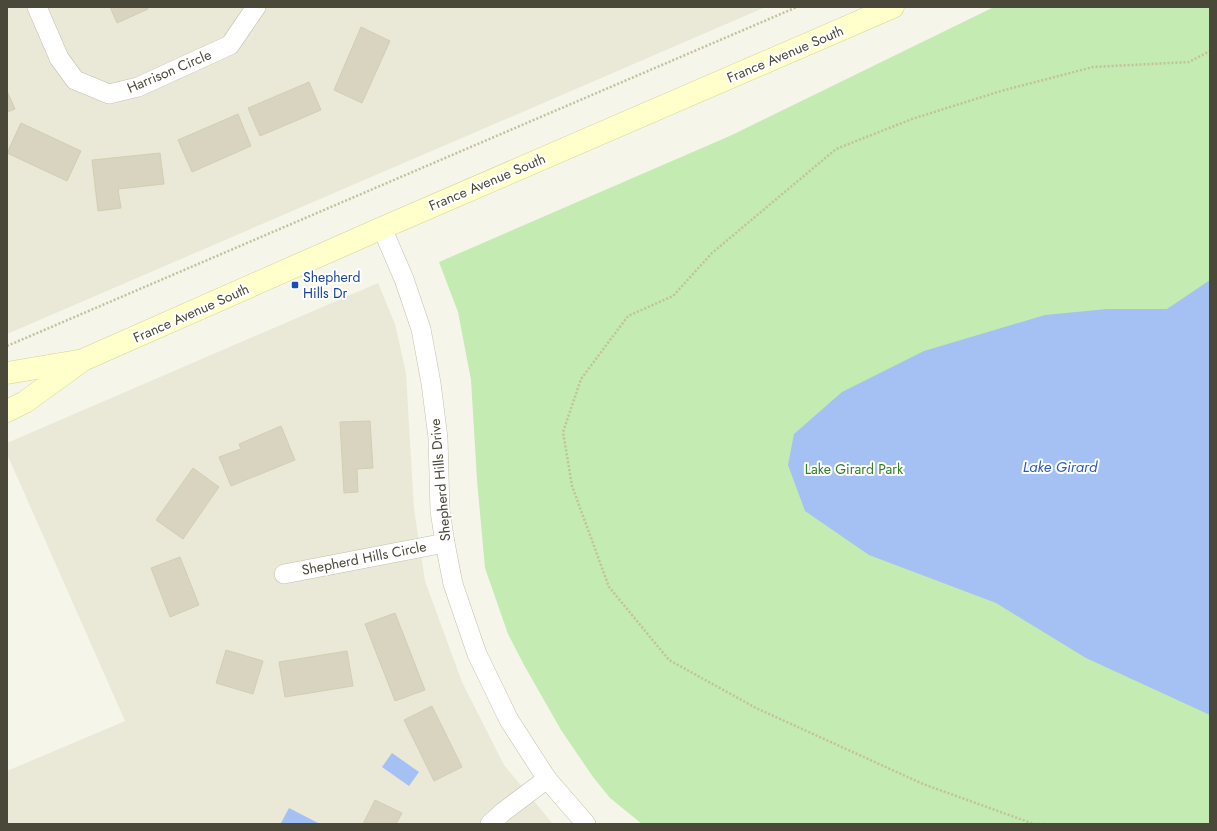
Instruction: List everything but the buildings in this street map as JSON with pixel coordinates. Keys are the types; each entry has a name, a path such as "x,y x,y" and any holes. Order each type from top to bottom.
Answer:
{"main road":[{"name":"France Avenue South","path":"7,411 25,402 83,360 382,228 893,7"},
{"name":"France Avenue South","path":"7,373 83,360"}],"street":[{"name":"Harrison Circle","path":"37,7 59,58 75,80 109,94 138,87 230,45 256,7"},
{"name":"Shepherd Hills Drive","path":"382,228 404,279 421,330 432,383 438,438 440,511 453,584 477,654 509,720 547,779 586,824"},
{"name":"Shepherd Hills Circle","path":"284,574 445,543"},
{"path":"490,824 503,812 547,779"}],"path":[{"path":"7,346 797,7"},
{"path":"1044,824 1034,824 923,784 756,708 669,660 609,587 572,486 564,432 581,379 628,316 673,296 712,253 836,148 912,119 1001,92 1093,67 1189,62 1210,51"}],"shaded area":[{"path":"7,7 766,7 7,334"},
{"path":"378,283 395,324 406,373 414,509 425,581 462,682 504,765 553,824 7,824 7,771 125,721 7,454 7,443"}],"green space":[{"name":"Lake Girard Park","path":"994,7 1210,7 1210,824 642,824 610,798 593,777 561,730 508,634 485,568 477,480 471,380 458,312 439,262 732,135"}],"water":[{"name":"Lake Girard","path":"1210,280 1210,715 1086,658 996,603 869,555 805,511 788,465 794,434 842,392 924,351 1045,315 1107,309 1167,309"},
{"path":"392,753 419,772 409,786 382,767"},
{"path":"289,808 320,824 282,824 281,823"}],"place":[{"name":"Shepherd Hills Dr","path":"295,285"}]}
